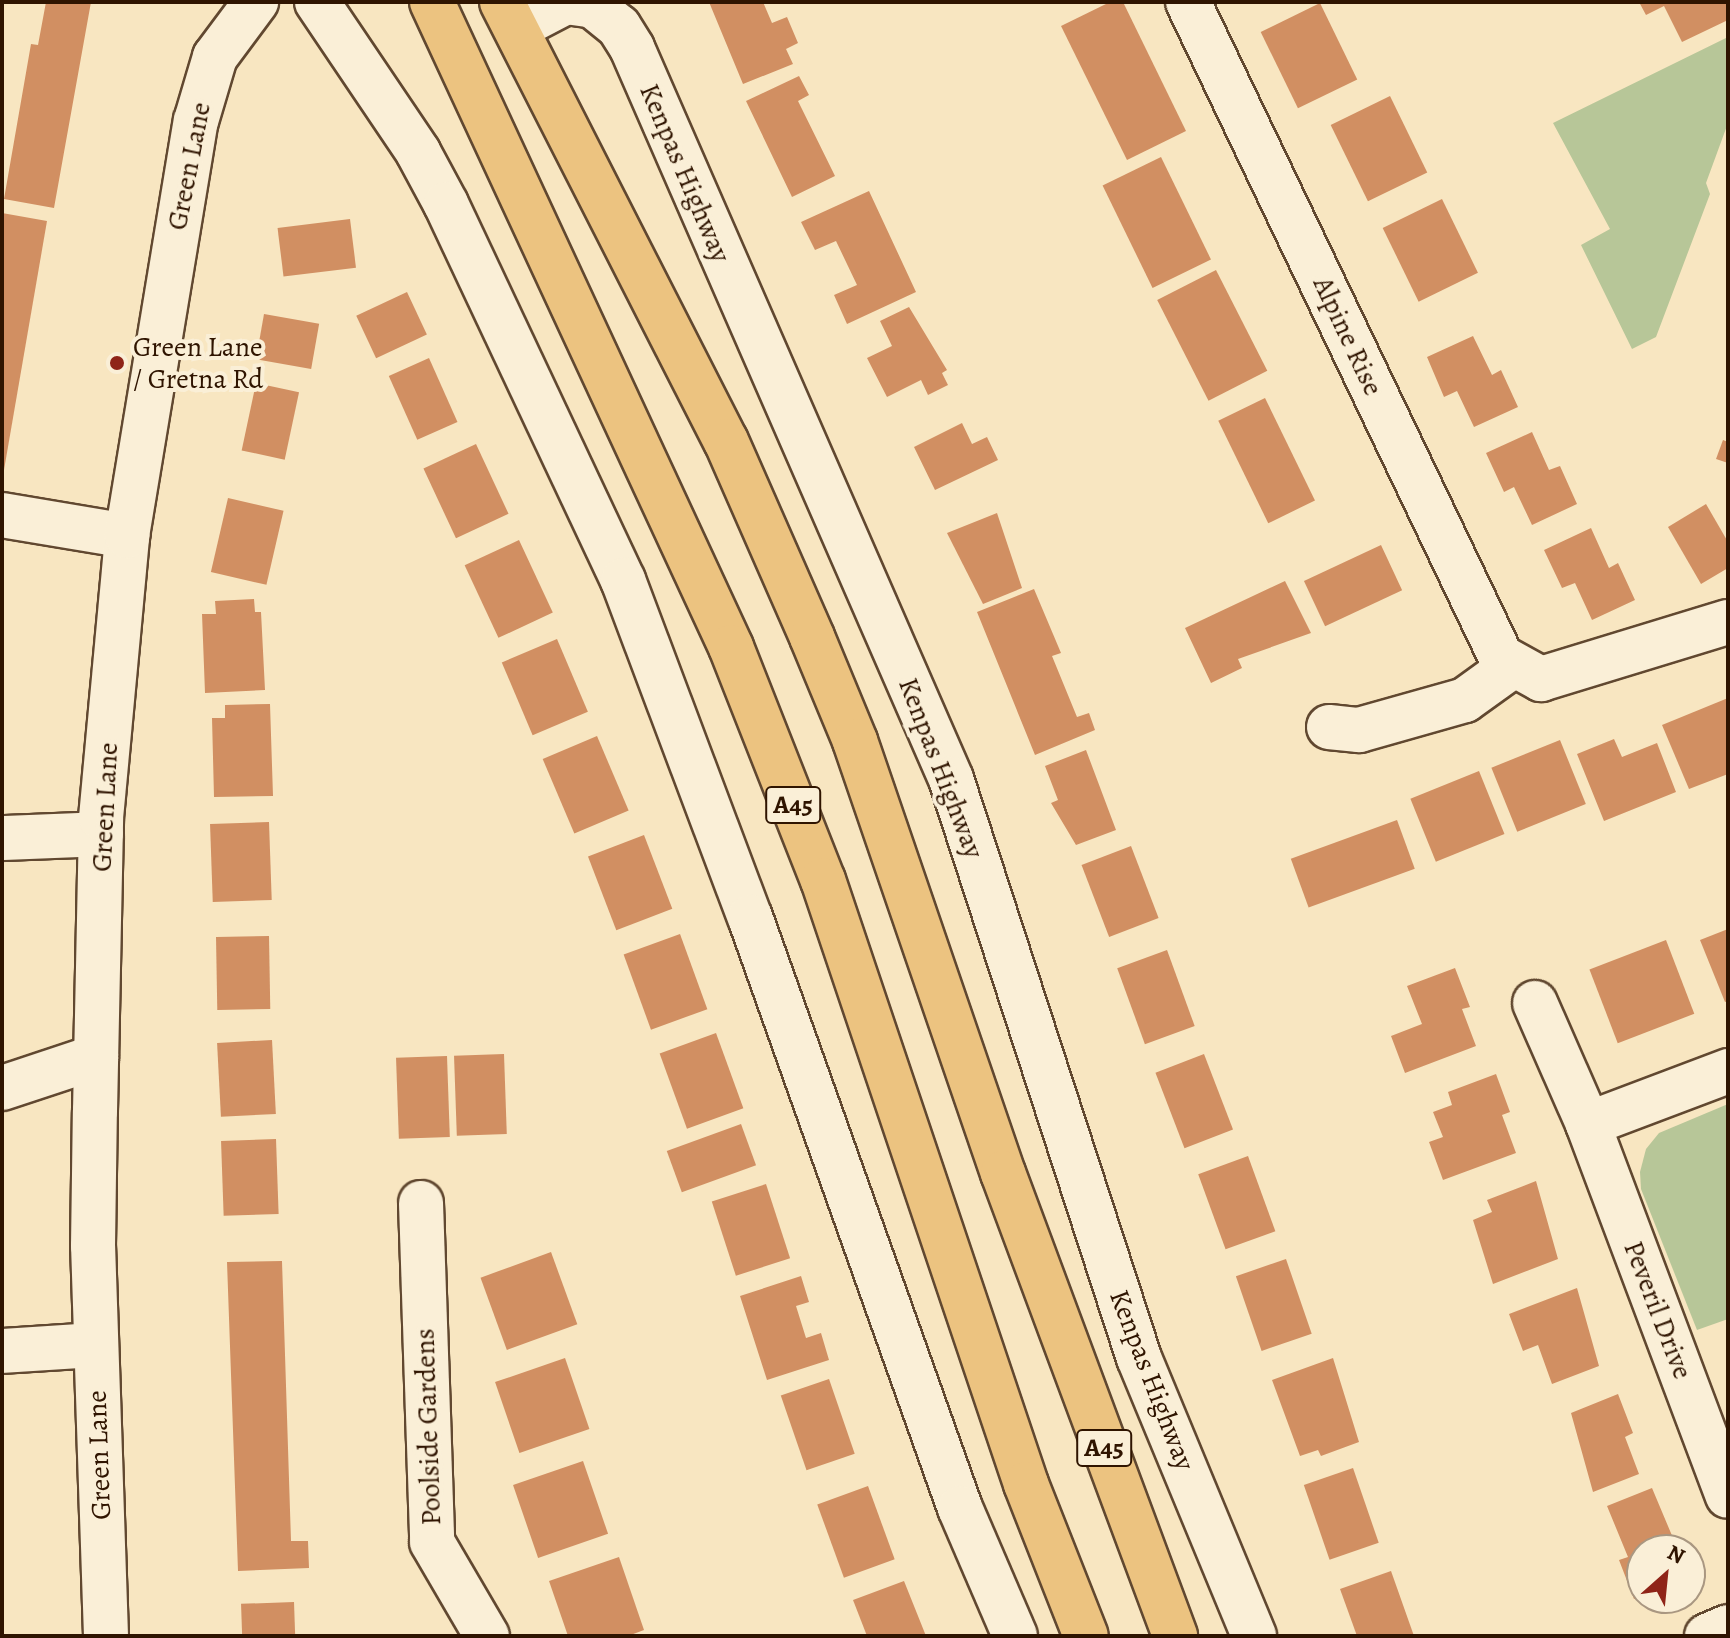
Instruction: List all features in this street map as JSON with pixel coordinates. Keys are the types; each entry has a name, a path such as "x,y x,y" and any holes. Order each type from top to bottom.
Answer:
{"highway":[{"name":"A45","path":"432,2 731,647 823,880 1026,1484 1086,1636"},
{"name":"Kenpas Highway","path":"510,14 600,201 726,441 855,741 1003,1173 1175,1636"},
{"path":"1139,1544 1155,1636"}],"street":[{"name":"Green Lane","path":"106,1636 96,1345 96,1057 101,834 127,536 196,121 215,57 256,2"},
{"path":"317,2 418,152 446,204 623,580 750,917 960,1508 1015,1636"},
{"name":"Kenpas Highway","path":"510,14 566,2 593,6 619,27 632,48 951,779 1139,1358 1254,1636"},
{"name":"Alpine Rise","path":"1188,2 1492,642 1511,667"},
{"path":"2,515 127,536"},
{"path":"1329,727 1359,730 1465,700 1511,667 1541,679 1567,675 1728,622"},
{"path":"2,838 101,834"},
{"name":"Peveril Drive","path":"1535,1003 1588,1124 1728,1496"},
{"path":"2,1088 96,1057"},
{"path":"1588,1124 1728,1071"},
{"name":"Poolside Gardens","path":"421,1203 432,1542 487,1636"},
{"path":"2,1351 96,1345"},
{"path":"1707,1636 1728,1627"}],"green space":[{"path":"1728,37 1728,123 1706,183 1710,194 1656,337 1632,349 1581,245 1610,229 1553,123"},
{"path":"1728,1104 1728,1319 1697,1330 1641,1189 1640,1172 1646,1149 1659,1133"}],"building":[{"path":"46,2 91,2 54,208 4,199 31,44 38,45"},
{"path":"709,2 763,2 772,23 787,17 798,43 786,49 793,64 743,84"},
{"path":"1110,2 1123,2 1186,131 1127,160 1061,26"},
{"path":"1639,2 1728,2 1728,20 1682,42 1664,6 1646,15"},
{"path":"1320,3 1357,79 1298,108 1261,32"},
{"path":"799,76 809,95 798,101 835,176 792,197 746,101"},
{"path":"1390,96 1427,172 1368,201 1331,125"},
{"path":"1161,157 1211,259 1153,288 1103,185"},
{"path":"869,191 916,292 847,324 834,295 857,285 836,241 815,250 801,222"},
{"path":"1442,199 1478,273 1419,302 1383,228"},
{"path":"2,213 47,221 4,470 2,470"},
{"path":"350,219 356,268 284,277 278,228"},
{"path":"1216,270 1267,371 1208,401 1157,300"},
{"path":"407,292 427,335 376,358 356,316"},
{"path":"909,307 947,370 942,373 948,385 928,395 921,380 887,397 867,358 892,346 880,321"},
{"path":"264,314 319,324 311,369 256,359"},
{"path":"1473,336 1492,375 1501,370 1518,407 1474,427 1457,391 1444,397 1427,357"},
{"path":"429,358 457,422 417,440 389,376"},
{"path":"256,383 299,392 285,460 242,450"},
{"path":"1265,398 1315,500 1268,523 1218,421"},
{"path":"962,423 972,444 987,437 998,460 935,490 914,447"},
{"path":"1532,432 1549,470 1560,466 1577,504 1532,525 1514,487 1504,492 1486,453"},
{"path":"1723,440 1728,442 1728,463 1716,459"},
{"path":"476,444 509,514 456,538 423,469"},
{"path":"228,498 284,511 266,585 211,572"},
{"path":"1706,504 1728,542 1728,568 1701,584 1668,527"},
{"path":"997,513 1022,588 983,604 947,533"},
{"path":"1591,528 1609,568 1618,563 1635,600 1592,620 1575,583 1562,588 1544,550"},
{"path":"519,540 553,613 498,638 465,565"},
{"path":"1381,545 1402,590 1325,626 1304,581"},
{"path":"1285,581 1311,633 1238,659 1242,668 1211,683 1185,628"},
{"path":"1034,589 1061,653 1052,656 1077,717 1089,713 1095,730 1035,755 977,612"},
{"path":"254,599 255,612 261,612 265,690 205,693 202,614 216,614 215,601"},
{"path":"557,639 588,712 533,735 502,662"},
{"path":"1728,698 1728,774 1689,789 1662,725"},
{"path":"270,704 273,796 214,797 212,718 225,718 225,705"},
{"path":"597,736 629,811 574,834 543,759"},
{"path":"1614,739 1622,757 1657,743 1676,792 1604,821 1577,754"},
{"path":"1560,740 1586,804 1517,832 1491,768"},
{"path":"1086,750 1116,830 1076,845 1051,803 1058,800 1045,766"},
{"path":"1479,771 1504,834 1436,862 1410,799"},
{"path":"1397,820 1415,869 1309,908 1291,859"},
{"path":"269,822 272,900 213,902 210,824"},
{"path":"644,835 672,909 616,930 588,857"},
{"path":"1131,846 1159,918 1109,937 1082,865"},
{"path":"1728,929 1728,1001 1725,1002 1700,940"},
{"path":"680,934 707,1009 651,1030 624,955"},
{"path":"269,936 270,1009 217,1010 216,937"},
{"path":"1666,940 1694,1014 1618,1043 1589,969"},
{"path":"1167,950 1195,1026 1145,1044 1117,968"},
{"path":"1455,968 1470,1007 1462,1009 1476,1046 1405,1073 1391,1036 1422,1024 1407,986"},
{"path":"716,1033 743,1108 687,1129 660,1054"},
{"path":"272,1040 276,1114 221,1117 217,1043"},
{"path":"504,1054 507,1134 457,1136 454,1056"},
{"path":"1204,1054 1233,1130 1184,1148 1155,1073"},
{"path":"447,1056 450,1137 399,1139 396,1058"},
{"path":"1496,1074 1510,1112 1502,1115 1516,1153 1443,1180 1429,1142 1443,1137 1433,1112 1452,1105 1448,1092"},
{"path":"741,1124 756,1165 682,1192 667,1151"},
{"path":"276,1139 279,1214 224,1216 221,1141"},
{"path":"1248,1156 1275,1231 1226,1249 1198,1174"},
{"path":"1536,1181 1558,1259 1493,1284 1473,1220 1492,1212 1487,1200"},
{"path":"766,1184 790,1258 736,1276 712,1202"},
{"path":"551,1252 577,1324 507,1350 481,1278"},
{"path":"1286,1259 1312,1334 1262,1351 1236,1276"},
{"path":"282,1261 291,1541 308,1541 309,1568 238,1571 227,1262"},
{"path":"801,1276 809,1302 796,1306 806,1338 821,1333 829,1360 767,1380 740,1296"},
{"path":"1577,1288 1599,1366 1552,1384 1538,1345 1523,1351 1509,1314"},
{"path":"565,1358 589,1429 519,1453 495,1382"},
{"path":"1333,1358 1359,1442 1321,1456 1318,1450 1300,1456 1272,1380"},
{"path":"829,1379 855,1454 806,1470 781,1396"},
{"path":"1618,1394 1633,1433 1625,1437 1639,1474 1593,1492 1571,1413"},
{"path":"583,1461 608,1534 538,1558 513,1485"},
{"path":"1353,1468 1379,1543 1330,1560 1304,1485"},
{"path":"868,1486 895,1559 844,1578 817,1504"},
{"path":"1652,1488 1671,1534 1626,1534 1626,1552 1607,1506"},
{"path":"619,1557 644,1630 628,1636 568,1636 549,1581"},
{"path":"1626,1558 1626,1578 1619,1560"},
{"path":"1391,1571 1414,1636 1357,1636 1340,1589"},
{"path":"904,1581 926,1636 867,1636 853,1600"},
{"path":"294,1602 295,1636 242,1636 241,1604"}],"place":[{"name":"Green Lane / Gretna Rd","path":"117,363"}]}
